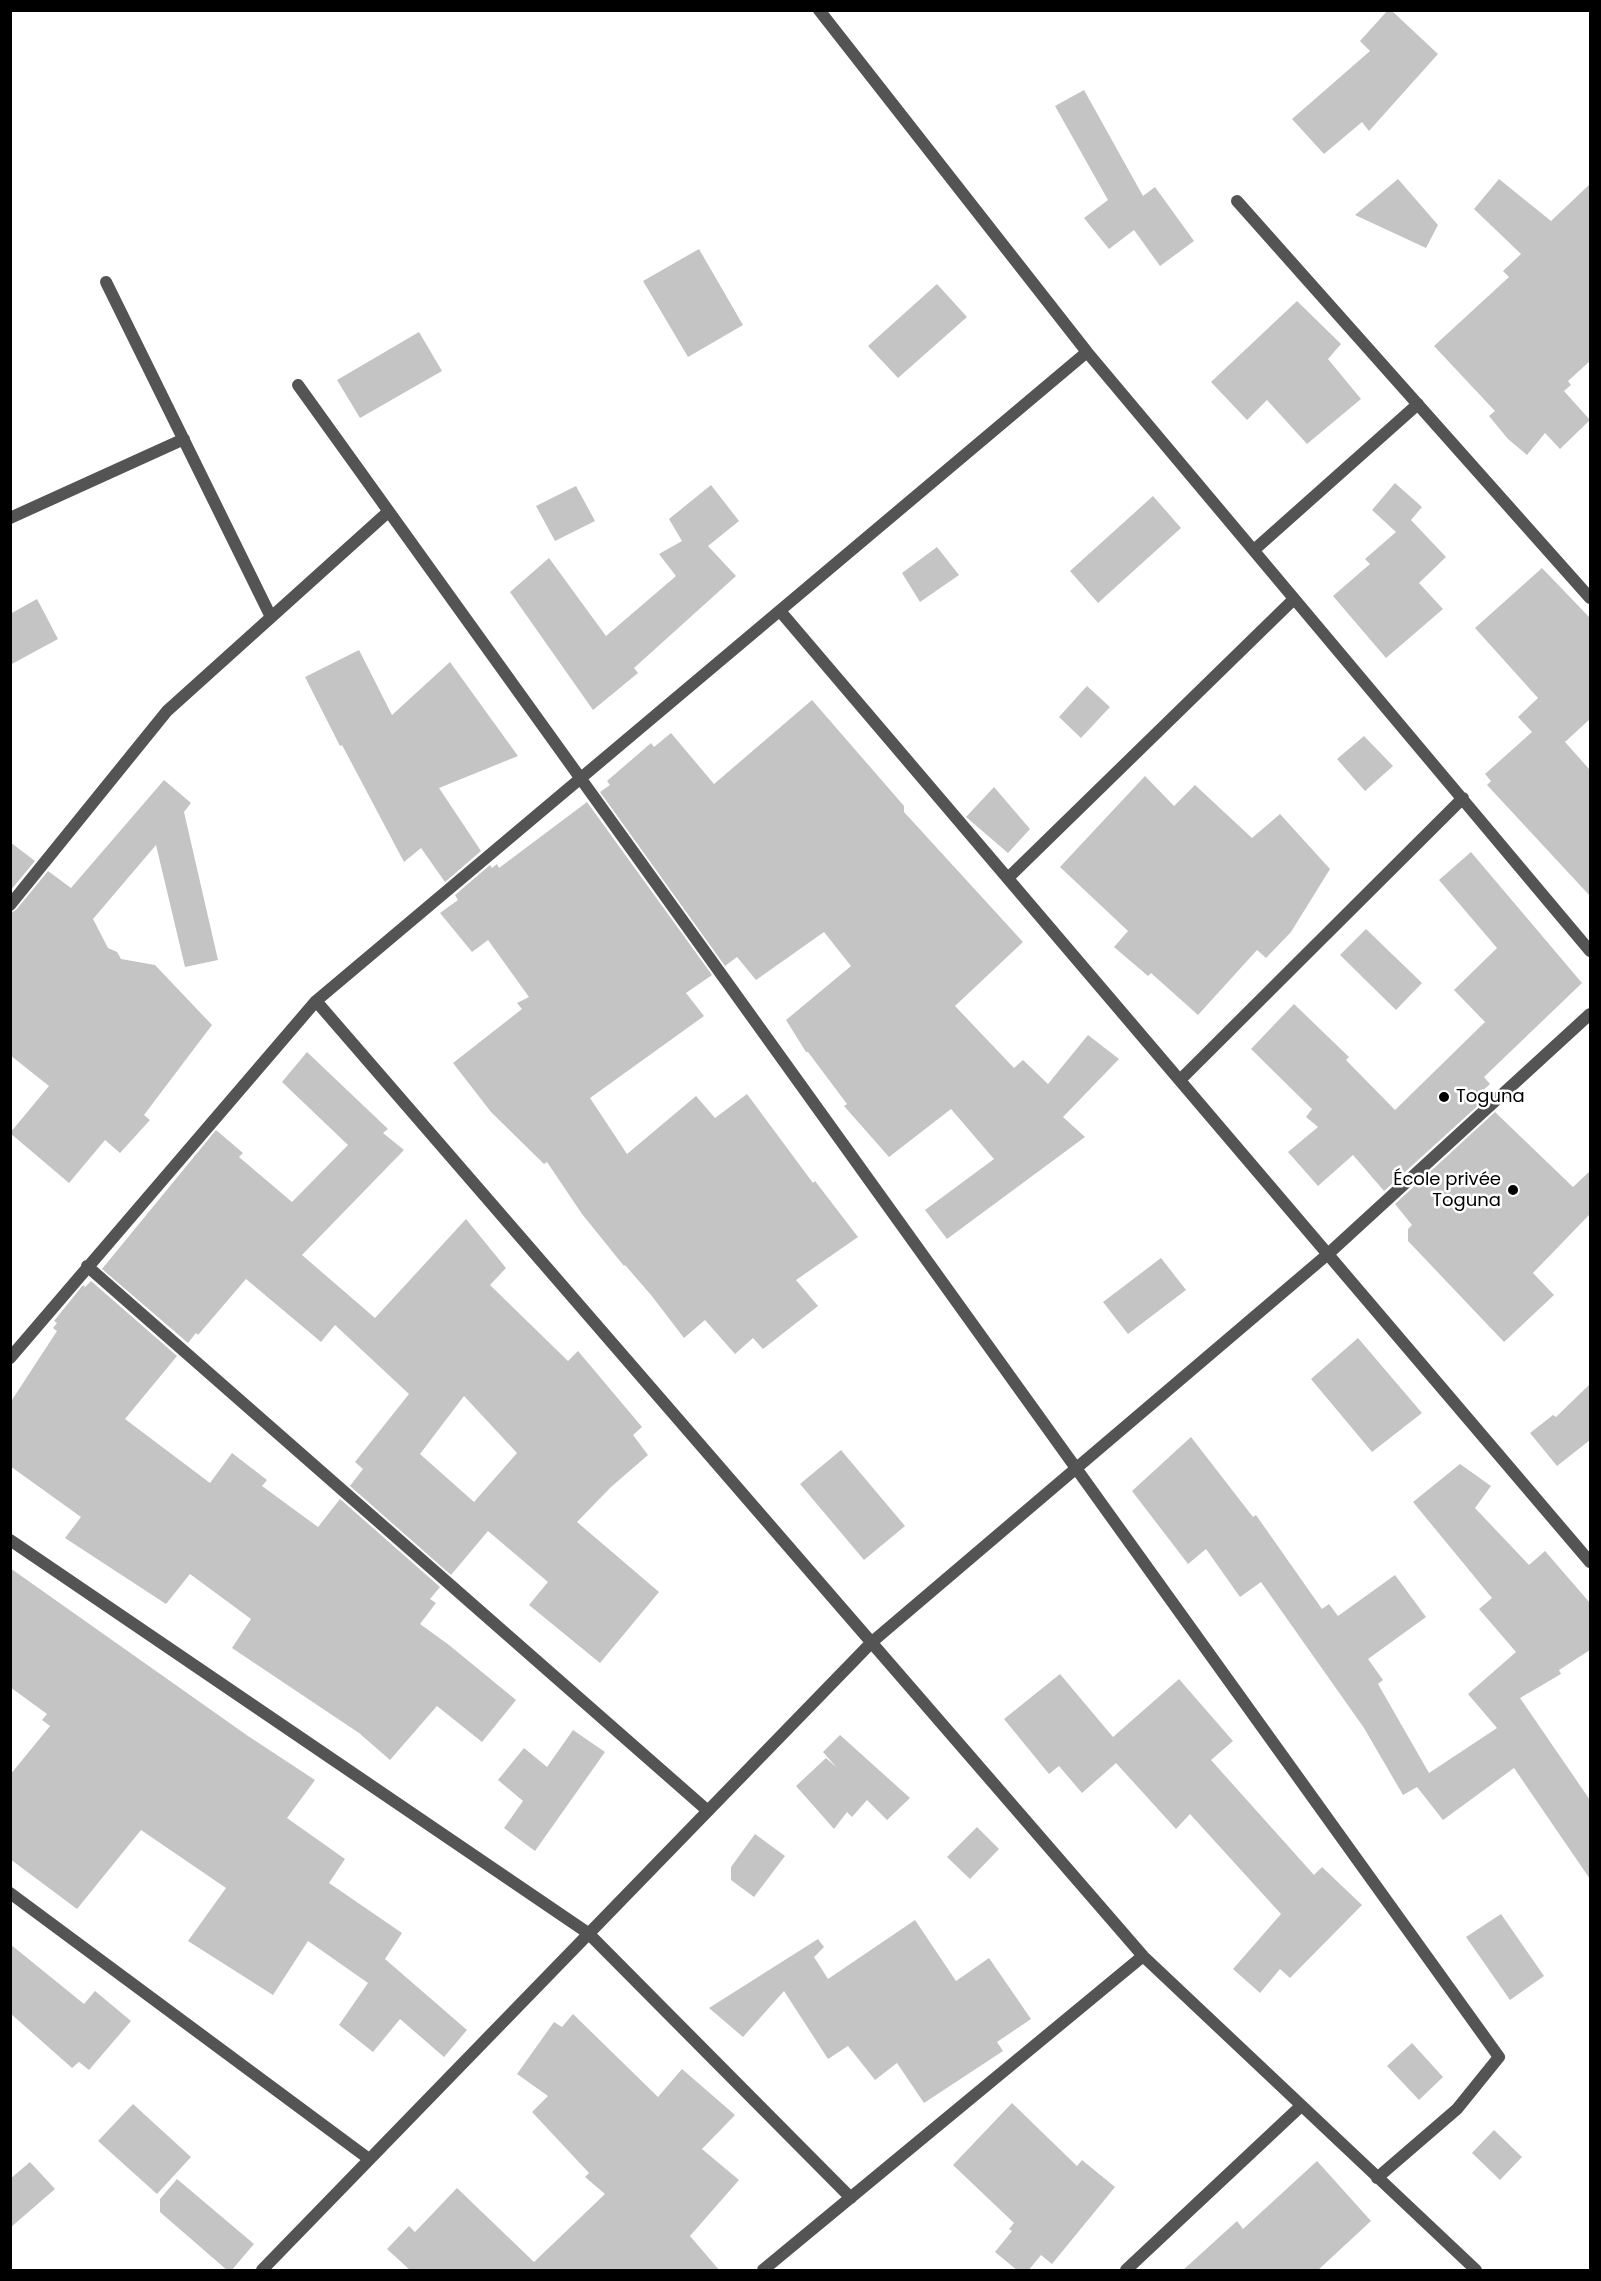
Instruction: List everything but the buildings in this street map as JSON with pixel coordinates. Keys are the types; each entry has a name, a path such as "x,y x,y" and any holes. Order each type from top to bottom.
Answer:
{"street":[{"path":"819,10 1087,352 1590,951"},
{"path":"1237,201 1590,598"},
{"path":"106,282 271,617"},
{"path":"10,1358 316,1001 1087,352"},
{"path":"298,385 1499,2057 1458,2109 1377,2178"},
{"path":"1254,550 1418,404"},
{"path":"10,518 184,439"},
{"path":"10,905 167,711 388,512"},
{"path":"1008,878 1294,598"},
{"path":"780,610 1590,1562"},
{"path":"1180,1080 1463,798"},
{"path":"316,1001 1143,1956 1476,2271"},
{"path":"262,2271 872,1642 1328,1254 1590,1014"},
{"path":"87,1266 708,1811"},
{"path":"10,1540 588,1933 851,2198"},
{"path":"10,1893 369,2159"},
{"path":"763,2271 1143,1956"},
{"path":"1126,2271 1301,2106"}],"place":[{"name":"Toguna","path":"1444,1097"},
{"name":"École privée Toguna","path":"1513,1190"}]}
